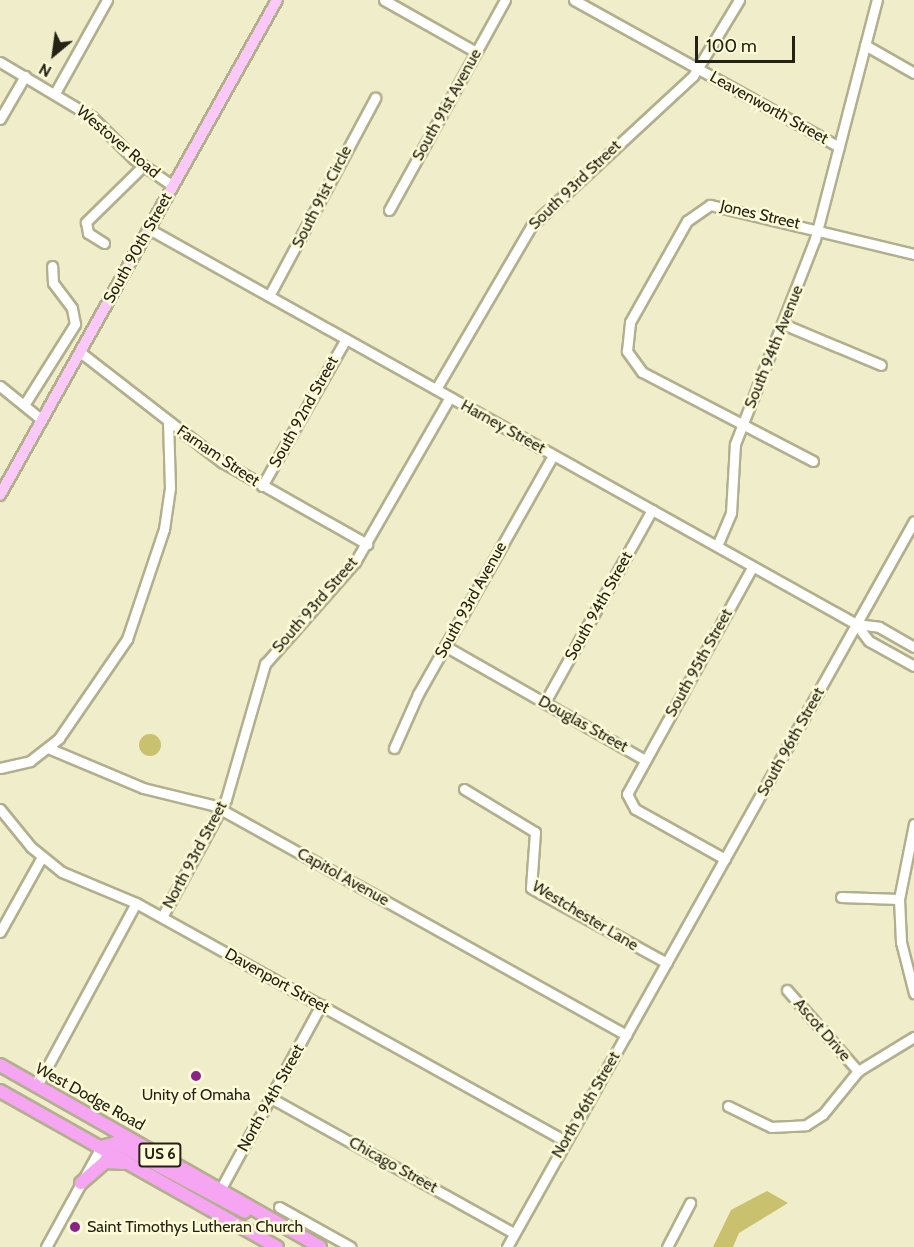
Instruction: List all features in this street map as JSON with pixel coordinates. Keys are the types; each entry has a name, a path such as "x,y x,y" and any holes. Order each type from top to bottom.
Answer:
{"highway":[{"name":"West Dodge Road","path":"0,1065 320,1247"},
{"name":"US 6","path":"0,1091 277,1247"},
{"path":"101,1147 116,1143 218,1200 277,1223"},
{"path":"81,1183 105,1162 141,1170"}],"main road":[{"name":"South 90th Street","path":"0,495 277,0"}],"street":[{"path":"55,93 107,0"},
{"path":"384,0 476,52"},
{"name":"South 91st Avenue","path":"389,210 506,0"},
{"name":"Leavenworth Street","path":"574,0 839,147"},
{"name":"South 93rd Street","path":"436,389 532,225 700,69 739,0"},
{"path":"839,147 877,0"},
{"path":"865,45 914,73"},
{"name":"Westover Road","path":"0,62 92,117 140,164 173,186"},
{"path":"0,120 25,76"},
{"name":"South 91st Circle","path":"269,296 375,98"},
{"name":"South 94th Avenue","path":"717,546 731,513 733,458 742,423 783,324 818,228 839,147"},
{"path":"104,243 85,225 123,187 140,164"},
{"name":"Jones Street","path":"742,423 642,372 626,344 630,322 687,221 703,207 726,204 914,254"},
{"name":"Harney Street","path":"149,229 856,624"},
{"path":"24,405 75,324 72,308 53,283 52,266"},
{"path":"783,324 881,365"},
{"name":"South 92nd Street","path":"262,486 346,339"},
{"name":"Farnam Street","path":"80,352 126,383 168,422 262,486 367,544"},
{"path":"0,386 42,420"},
{"name":"South 93rd Street","path":"255,689 275,649 340,581 367,544 450,397"},
{"path":"0,768 30,760 48,748 91,698 135,621 168,501 168,422"},
{"path":"742,423 813,461"},
{"name":"South 93rd Avenue","path":"394,748 445,646 552,454"},
{"name":"South 94th Street","path":"545,702 652,510"},
{"name":"South 96th Street","path":"667,963 914,521"},
{"name":"South 95th Street","path":"645,760 753,566"},
{"path":"856,624 879,627 914,647"},
{"path":"856,624 869,641 914,666"},
{"name":"Douglas Street","path":"445,646 645,760 628,790 630,805 725,859"},
{"name":"North 93rd Street","path":"162,917 221,809 255,689"},
{"name":"Capitol Avenue","path":"48,748 143,788 221,809 626,1035"},
{"name":"Westchester Lane","path":"464,789 535,832 531,888 667,963"},
{"name":"Davenport Street","path":"0,809 42,857 71,876 136,903 565,1141"},
{"path":"914,824 899,899 901,942 914,993"},
{"path":"0,932 42,857"},
{"path":"841,897 899,899"},
{"name":"North 93rd Street","path":"37,1086 136,903"},
{"name":"North 96th Street","path":"507,1247 667,963"},
{"name":"Ascot Drive","path":"787,990 858,1071"},
{"name":"North 94th Street","path":"220,1190 321,1005"},
{"name":"Ascot Drive","path":"728,1106 771,1126 797,1128 823,1114 858,1071 914,1037"},
{"name":"Chicago Street","path":"271,1098 514,1233"},
{"path":"46,1247 101,1147"},
{"path":"667,1247 690,1203"},
{"path":"279,1207 351,1247"}],"shaded area":[{"path":"150,734 158,737 161,745 158,753 150,756 142,753 139,745 142,737"},
{"path":"767,1191 788,1203 739,1233 733,1247 713,1247 731,1210"}],"place":[{"name":"Unity of Omaha","path":"196,1076"},
{"name":"Saint Timothys Lutheran Church","path":"75,1227"}]}
